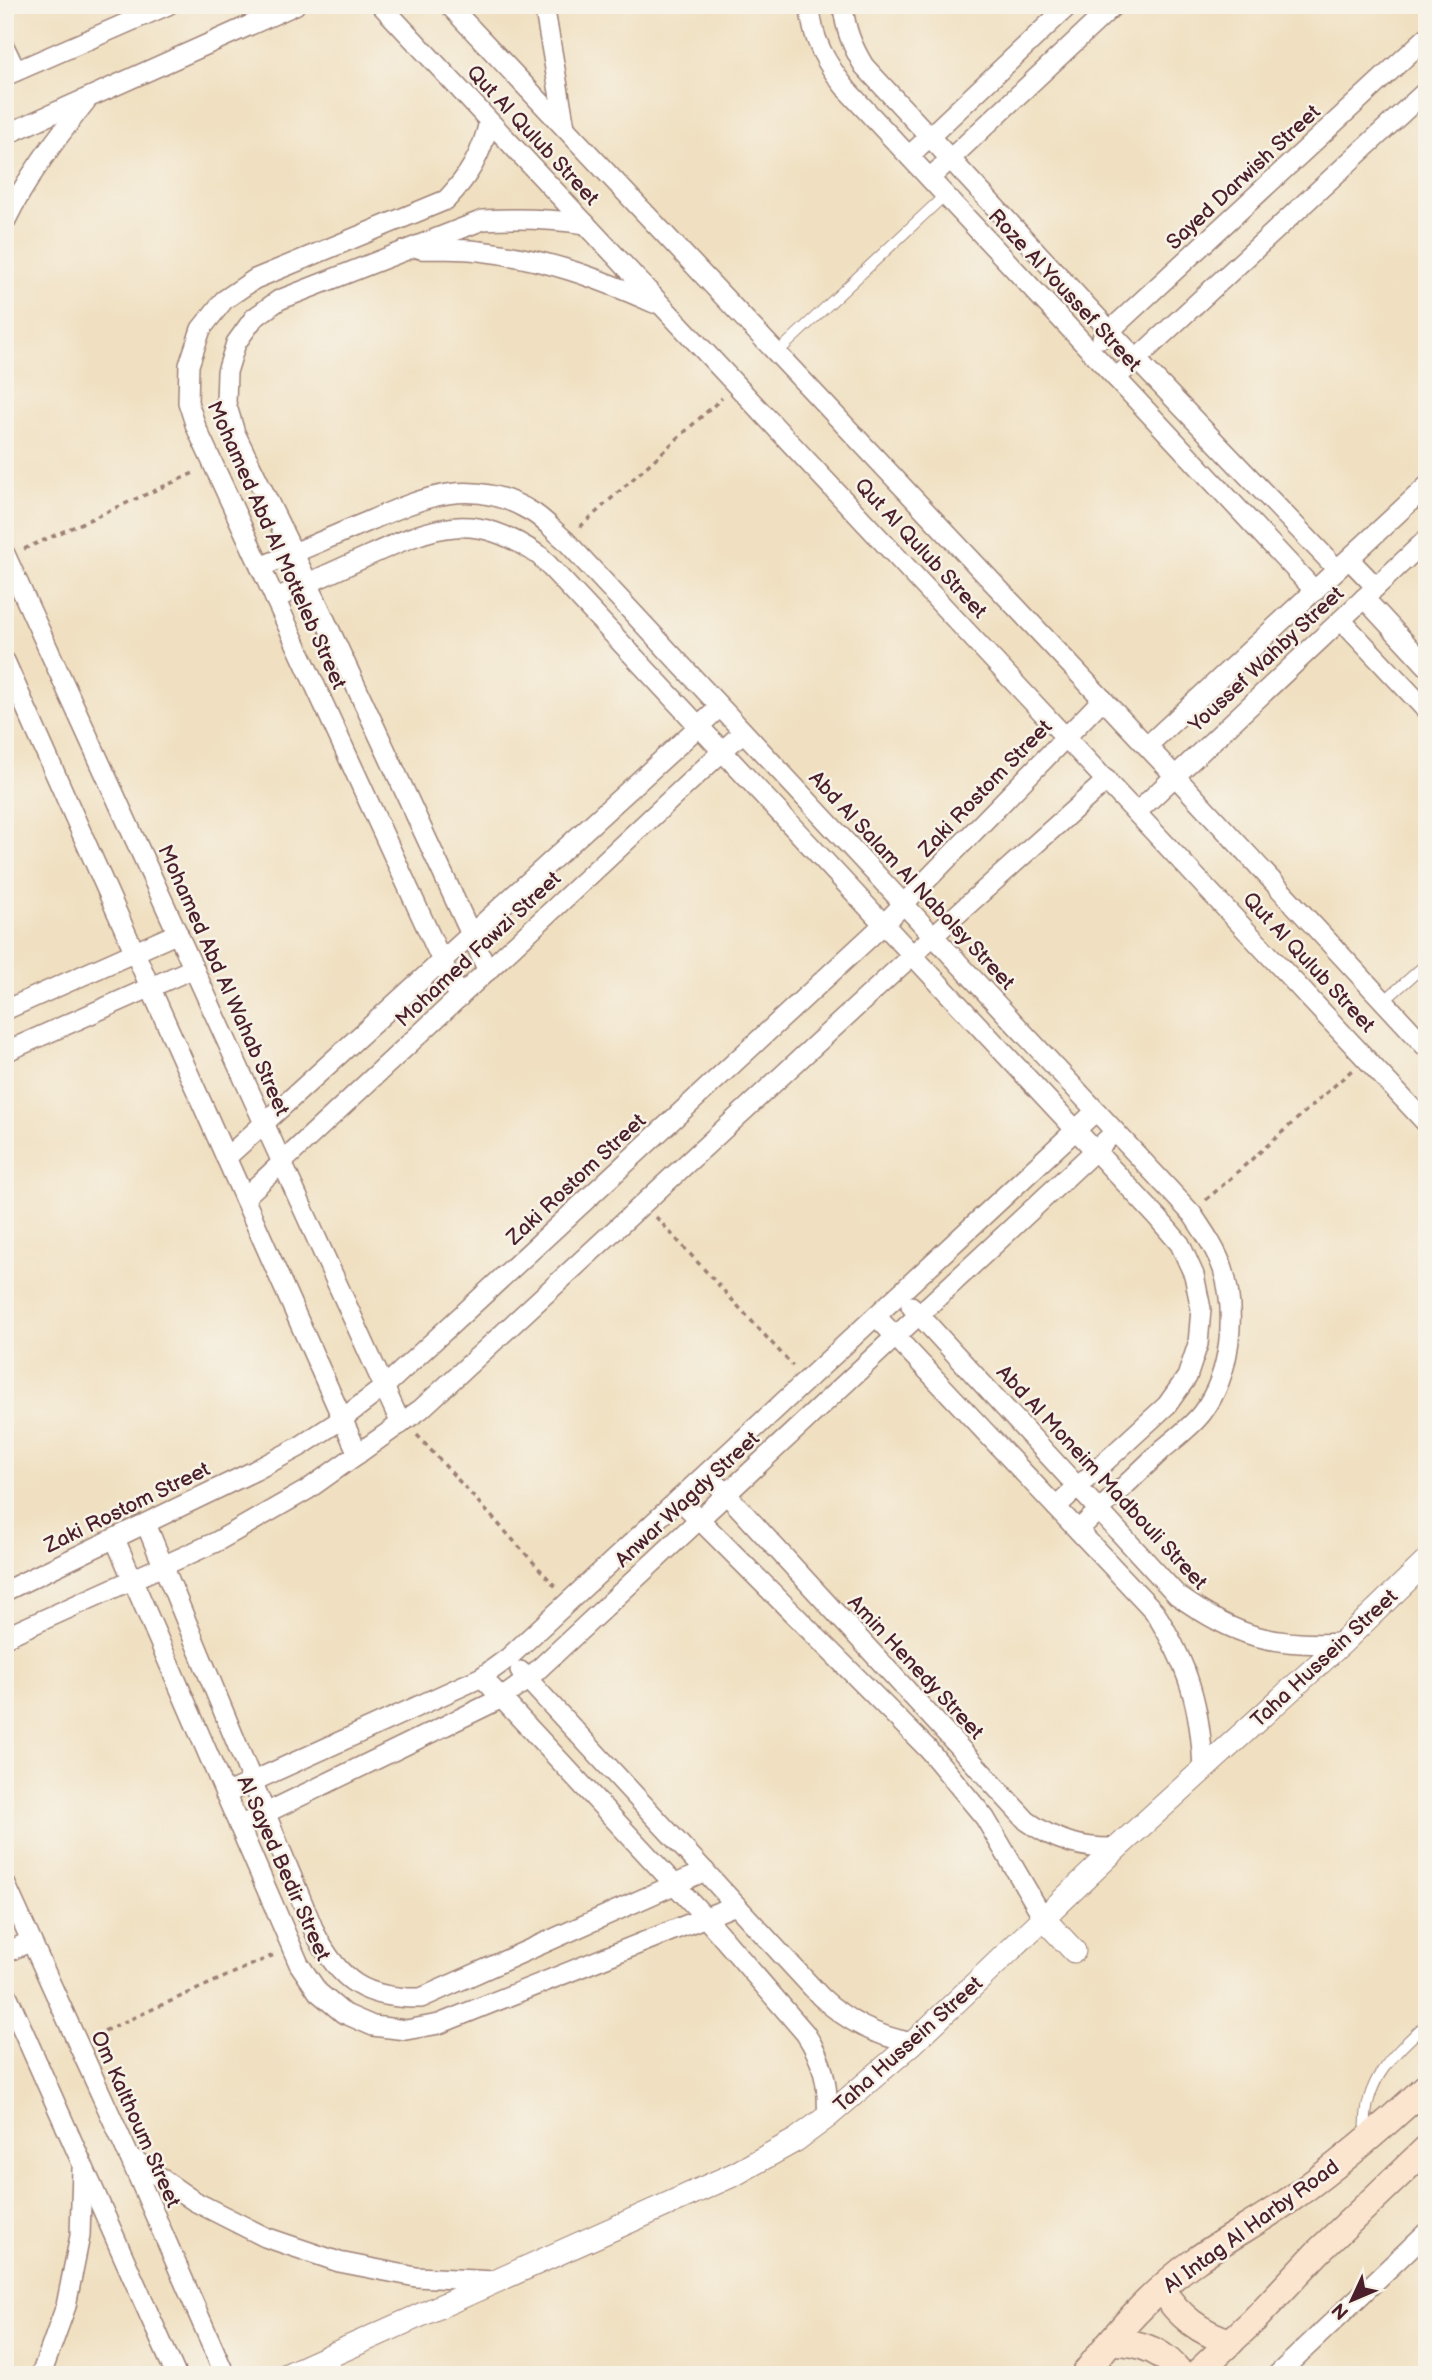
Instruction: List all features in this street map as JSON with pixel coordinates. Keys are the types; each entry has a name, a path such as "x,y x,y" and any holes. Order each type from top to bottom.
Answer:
{"main road":[{"name":"Al Intag Al Harby Road","path":"1084,2375 1110,2342 1161,2289 1196,2260 1292,2198 1367,2140 1427,2086"},
{"path":"1195,2375 1231,2343 1318,2252 1427,2148"},
{"path":"1161,2289 1174,2308 1190,2323 1231,2343"},
{"path":"1110,2342 1148,2348 1170,2362 1182,2375"}],"street":[{"path":"5,48 10,73 168,5"},
{"path":"5,135 295,5"},
{"name":"Qut Al Qulub Street","path":"381,5 1427,1124"},
{"name":"Qut Al Qulub Street","path":"449,5 1175,776 1427,1048"},
{"path":"544,5 565,128"},
{"name":"Roze Al Youssef Street","path":"810,5 817,44 830,69 1315,591"},
{"name":"Roze Al Youssef Street","path":"843,5 844,23 864,66 1136,359 1370,593"},
{"path":"909,156 1069,5"},
{"path":"930,178 1113,6"},
{"name":"Sayed Darwish Street","path":"1090,350 1427,37"},
{"path":"1115,378 1427,90"},
{"path":"5,222 48,150 88,99"},
{"name":"Mohamed Abd Al Motteleb Street","path":"459,998 195,427 188,402 189,365 201,330 225,300 255,279 446,200 462,184 475,165 485,143 489,121"},
{"name":"Mohamed Abd Al Motteleb Street","path":"488,971 294,553 235,433 226,403 227,372 236,343 254,318 279,300 483,220 552,219 586,224"},
{"path":"412,249 477,250 542,261 604,280 663,307"},
{"name":"Youssef Wahby Street","path":"1147,747 1427,485"},
{"name":"Abd Al Salam Al Nabolsy Street","path":"260,567 420,499 449,492 478,493 507,500 533,513 565,540 1192,1214 1212,1243 1223,1271 1229,1300 1230,1329 1226,1359 1217,1387 1202,1413 1078,1530"},
{"path":"275,599 414,534 440,528 467,526 493,531 518,541 540,556 1180,1244 1194,1275 1201,1309 1198,1344 1187,1377 1167,1405 1056,1507"},
{"name":"Youssef Wahby Street","path":"1137,812 1427,539"},
{"name":"Mohamed Abd Al Wahab Street","path":"6,556 384,1387 403,1423"},
{"path":"1370,593 1427,666"},
{"path":"1341,620 1427,711"},
{"path":"5,661 358,1454"},
{"name":"Zaki Rostom Street","path":"5,1591 299,1447 384,1387 884,924 1102,699"},
{"name":"Mohamed Fawzi Street","path":"226,1158 720,707"},
{"name":"Mohamed Fawzi Street","path":"244,1198 743,732"},
{"path":"5,1637 216,1542 306,1490 403,1423 912,955 1107,780"},
{"path":"5,1010 178,933"},
{"path":"5,1052 194,968"},
{"name":"Anwar Wagdy Street","path":"225,1794 482,1677 508,1658 1096,1111"},
{"name":"Anwar Wagdy Street","path":"239,1826 502,1698 528,1679 1115,1132"},
{"name":"Abd Al Moneim Madbouli Street","path":"900,1294 1177,1595 1206,1616 1238,1631 1272,1641 1307,1645 1342,1643"},
{"path":"876,1316 1154,1611 1187,1670 1197,1703 1203,1771"},
{"name":"Amin Henedy Street","path":"707,1473 1027,1821 1060,1841 1098,1848 1117,1847"},
{"path":"679,1499 928,1749 956,1781 985,1818 1044,1919 1074,1951"},
{"name":"Al Sayed Bedir Street","path":"146,1524 315,1933 327,1957 346,1977 369,1991 394,1998 421,1998 705,1871"},
{"name":"Al Sayed Bedir Street","path":"115,1539 299,1964 318,1992 343,2013 373,2026 406,2030 439,2024 736,1905"},
{"name":"Taha Hussein Street","path":"287,2375 735,2174 796,2140 913,2043 1117,1847 1342,1643 1427,1561"},
{"path":"508,1658 834,2009 879,2035 913,2043"},
{"path":"482,1677 704,1916 794,2020 815,2048 826,2082 827,2117"},
{"name":"Om Kalthoum Street","path":"5,1883 11,1912 31,1941 130,2156 225,2375"},
{"path":"5,1953 31,1941"},
{"path":"5,1990 176,2375"},
{"path":"130,2156 194,2201 265,2237 339,2262 404,2275 495,2281"},
{"path":"41,2375 66,2306 80,2236 82,2164"},
{"path":"1277,2375 1427,2232"}],"lane":[{"path":"777,353 945,195"},
{"path":"1383,1003 1427,963"},
{"path":"1367,2140 1365,2121 1373,2085 1388,2062 1427,2023"}],"path":[{"path":"565,540 737,385"},
{"path":"6,556 213,465"},
{"path":"1192,1214 1367,1057"},
{"path":"643,1204 806,1380"},
{"path":"403,1423 569,1602"},
{"path":"77,2043 292,1947"}]}
